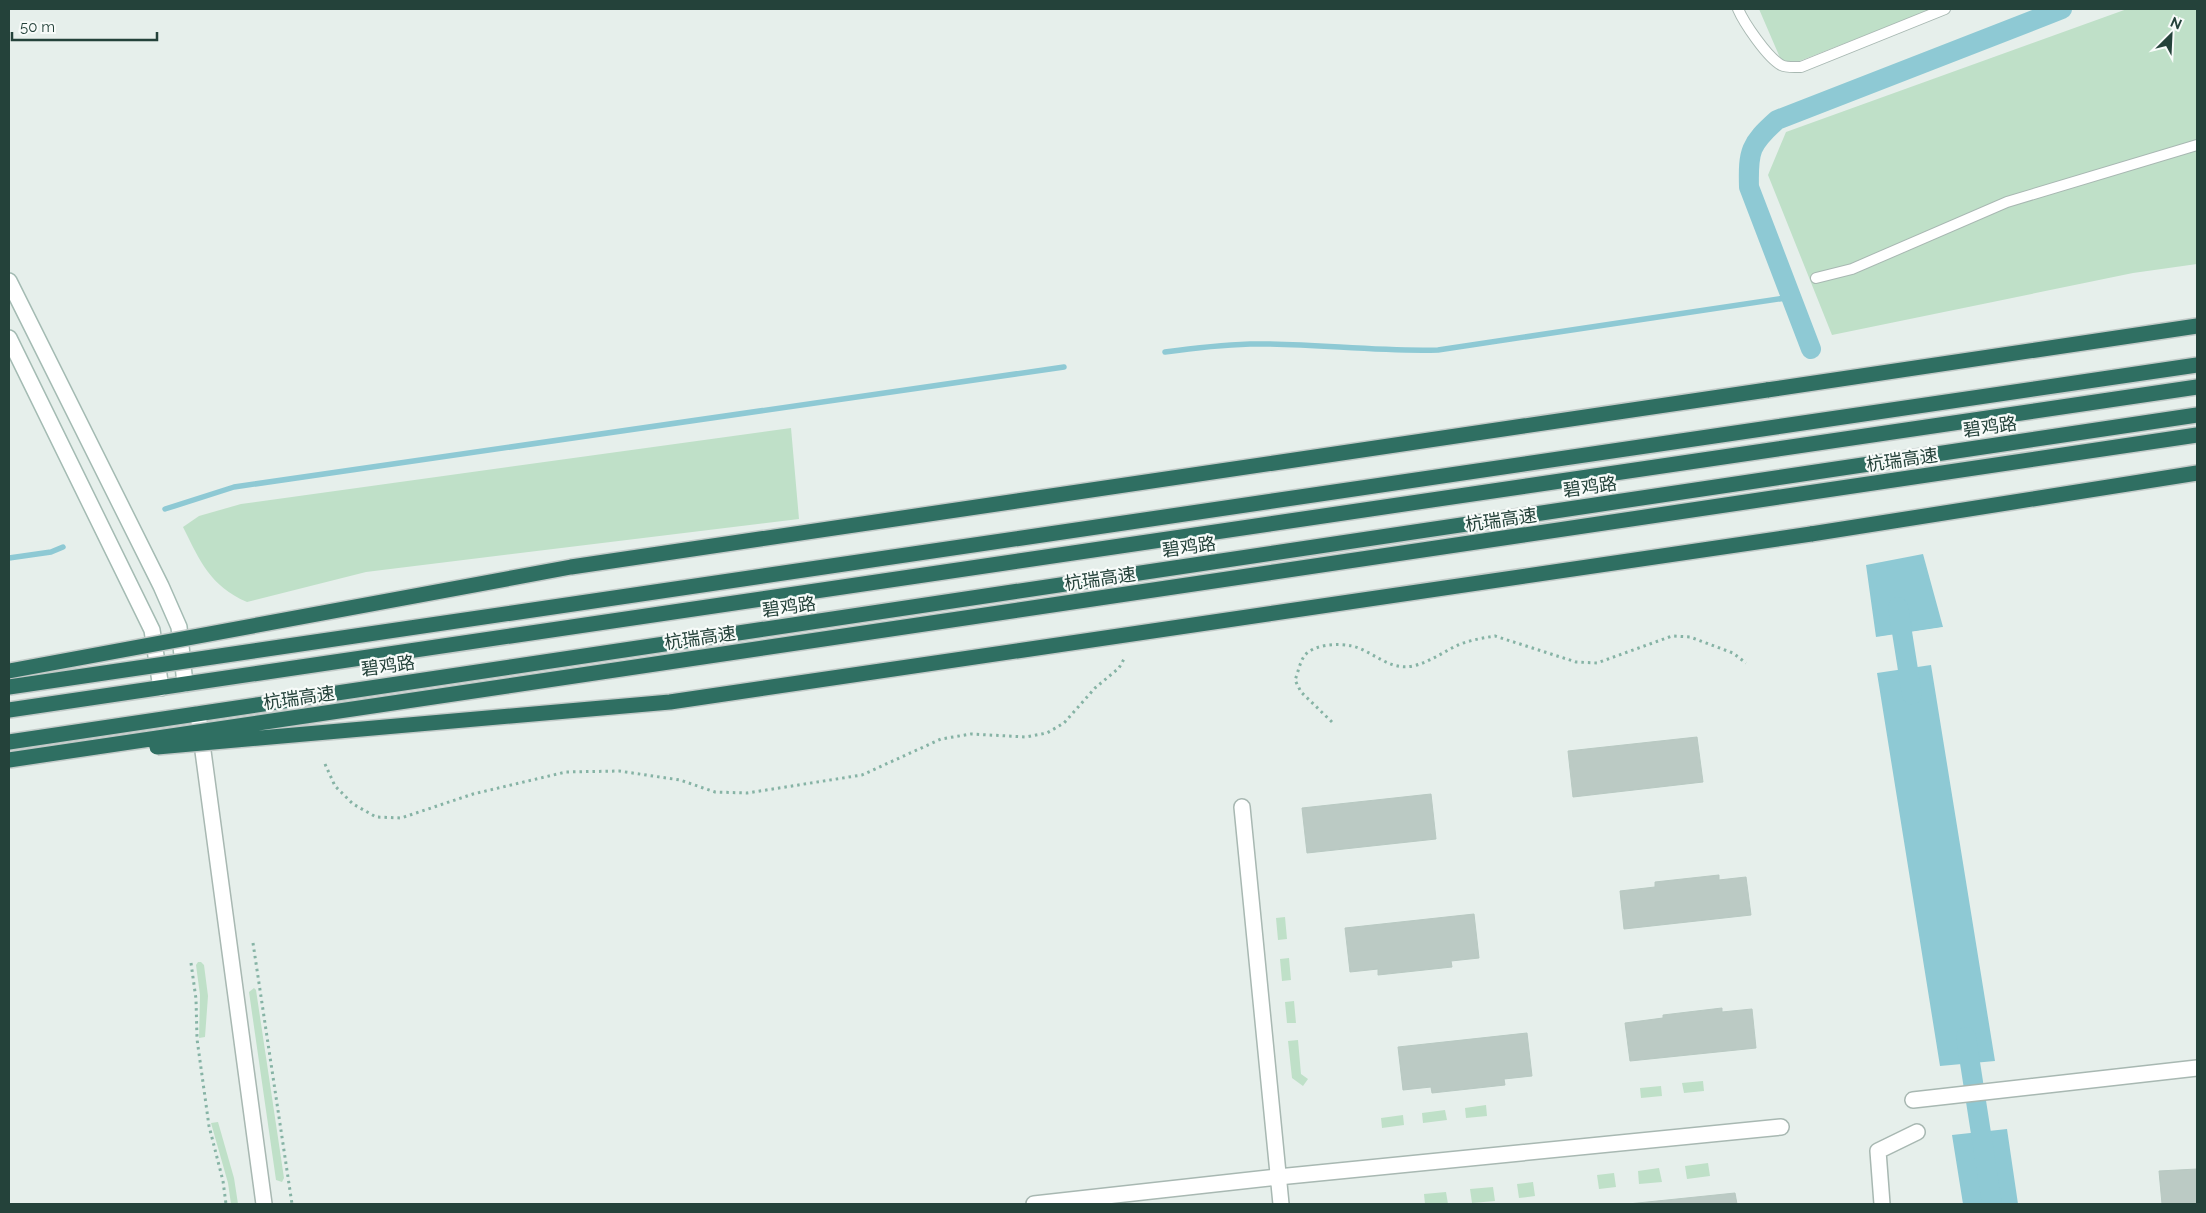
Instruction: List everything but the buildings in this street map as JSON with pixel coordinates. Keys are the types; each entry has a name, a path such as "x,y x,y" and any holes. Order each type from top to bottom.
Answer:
{"highway":[{"path":"9,671 571,567 2197,326"},
{"path":"9,687 2197,365"},
{"name":"碧鸡路","path":"9,710 2197,387"},
{"name":"碧鸡路","path":"9,742 2197,415"},
{"name":"杭瑞高速","path":"9,760 2197,435"},
{"path":"9,760 670,702 1811,534 2197,473"}],"street":[{"path":"9,281 161,586 179,627 185,684"},
{"path":"9,338 152,630 161,688"},
{"path":"198,714 264,1204"},
{"path":"1242,807 1281,1204"},
{"path":"1914,1100 2197,1068"},
{"path":"1034,1204 1278,1177 1781,1127"},
{"path":"1882,1204 1878,1151 1917,1132"}],"lane":[{"path":"1738,9 1767,53 1782,66 1792,68 1801,67 1945,9"},
{"path":"1816,278 1852,269 2007,202 2197,145"}],"path":[{"path":"1332,722 1301,692 1296,680 1304,656 1315,649 1327,645 1352,646 1386,663 1411,666 1436,658 1458,645 1495,636 1576,662 1598,664 1672,636 1690,637 1733,653 1746,663"},
{"path":"325,764 335,786 352,804 376,816 384,817 401,818 473,794 566,772 619,771 680,780 715,792 747,793 862,775 941,739 971,734 1026,737 1047,733 1064,723 1096,688 1119,668 1124,659"},
{"path":"253,943 292,1204"},
{"path":"191,962 196,999 197,1039 209,1126 223,1182 226,1204"}],"green space":[{"path":"1759,9 1932,9 1797,62 1795,65 1781,60"},
{"path":"2127,9 2197,9 2197,264 2133,273 1832,335 1768,175 1786,132"},
{"path":"791,428 799,519 366,572 247,602 234,596 215,580 201,561 183,527 199,516 241,504"},
{"path":"1285,917 1287,939 1278,940 1276,918"},
{"path":"1289,958 1291,980 1282,981 1280,959"},
{"path":"198,962 204,965 208,996 205,1037 199,1038 200,995 196,965"},
{"path":"254,988 256,990 284,1178 282,1182 276,1180 249,992"},
{"path":"1294,1001 1296,1023 1287,1023 1285,1002"},
{"path":"1298,1040 1301,1074 1308,1079 1303,1086 1292,1078 1288,1041"},
{"path":"1703,1081 1704,1091 1684,1093 1682,1083"},
{"path":"1661,1086 1662,1096 1641,1098 1640,1088"},
{"path":"1486,1105 1487,1116 1466,1118 1465,1108"},
{"path":"1445,1110 1447,1120 1423,1123 1422,1113"},
{"path":"1403,1115 1404,1125 1382,1128 1381,1118"},
{"path":"218,1122 234,1178 238,1204 231,1204 228,1183 211,1123"},
{"path":"1708,1163 1710,1176 1687,1179 1685,1166"},
{"path":"1659,1168 1662,1182 1639,1184 1638,1171"},
{"path":"1614,1173 1616,1187 1599,1189 1597,1175"},
{"path":"1533,1182 1535,1196 1519,1198 1517,1184"},
{"path":"1493,1187 1495,1201 1472,1203 1470,1189"},
{"path":"1446,1192 1448,1204 1425,1204 1424,1194"}],"water":[{"path":"1923,554 1943,627 1876,637 1866,565"},
{"path":"1931,665 1995,1061 1940,1066 1877,673"},
{"path":"2007,1129 2018,1204 1963,1204 1952,1135"}],"pier":[{"path":"1945,627 1943,630 1876,640 1873,638"}],"waterway":[{"path":"1811,349 1749,187 1750,156 1756,142 1777,120 2062,9"},
{"path":"1165,352 1250,344 1438,350 1792,297"},
{"path":"165,509 234,487 1064,367"},
{"path":"9,558 51,552 63,547"},
{"path":"1898,607 1912,695"},
{"path":"1966,1037 1992,1204"}]}
